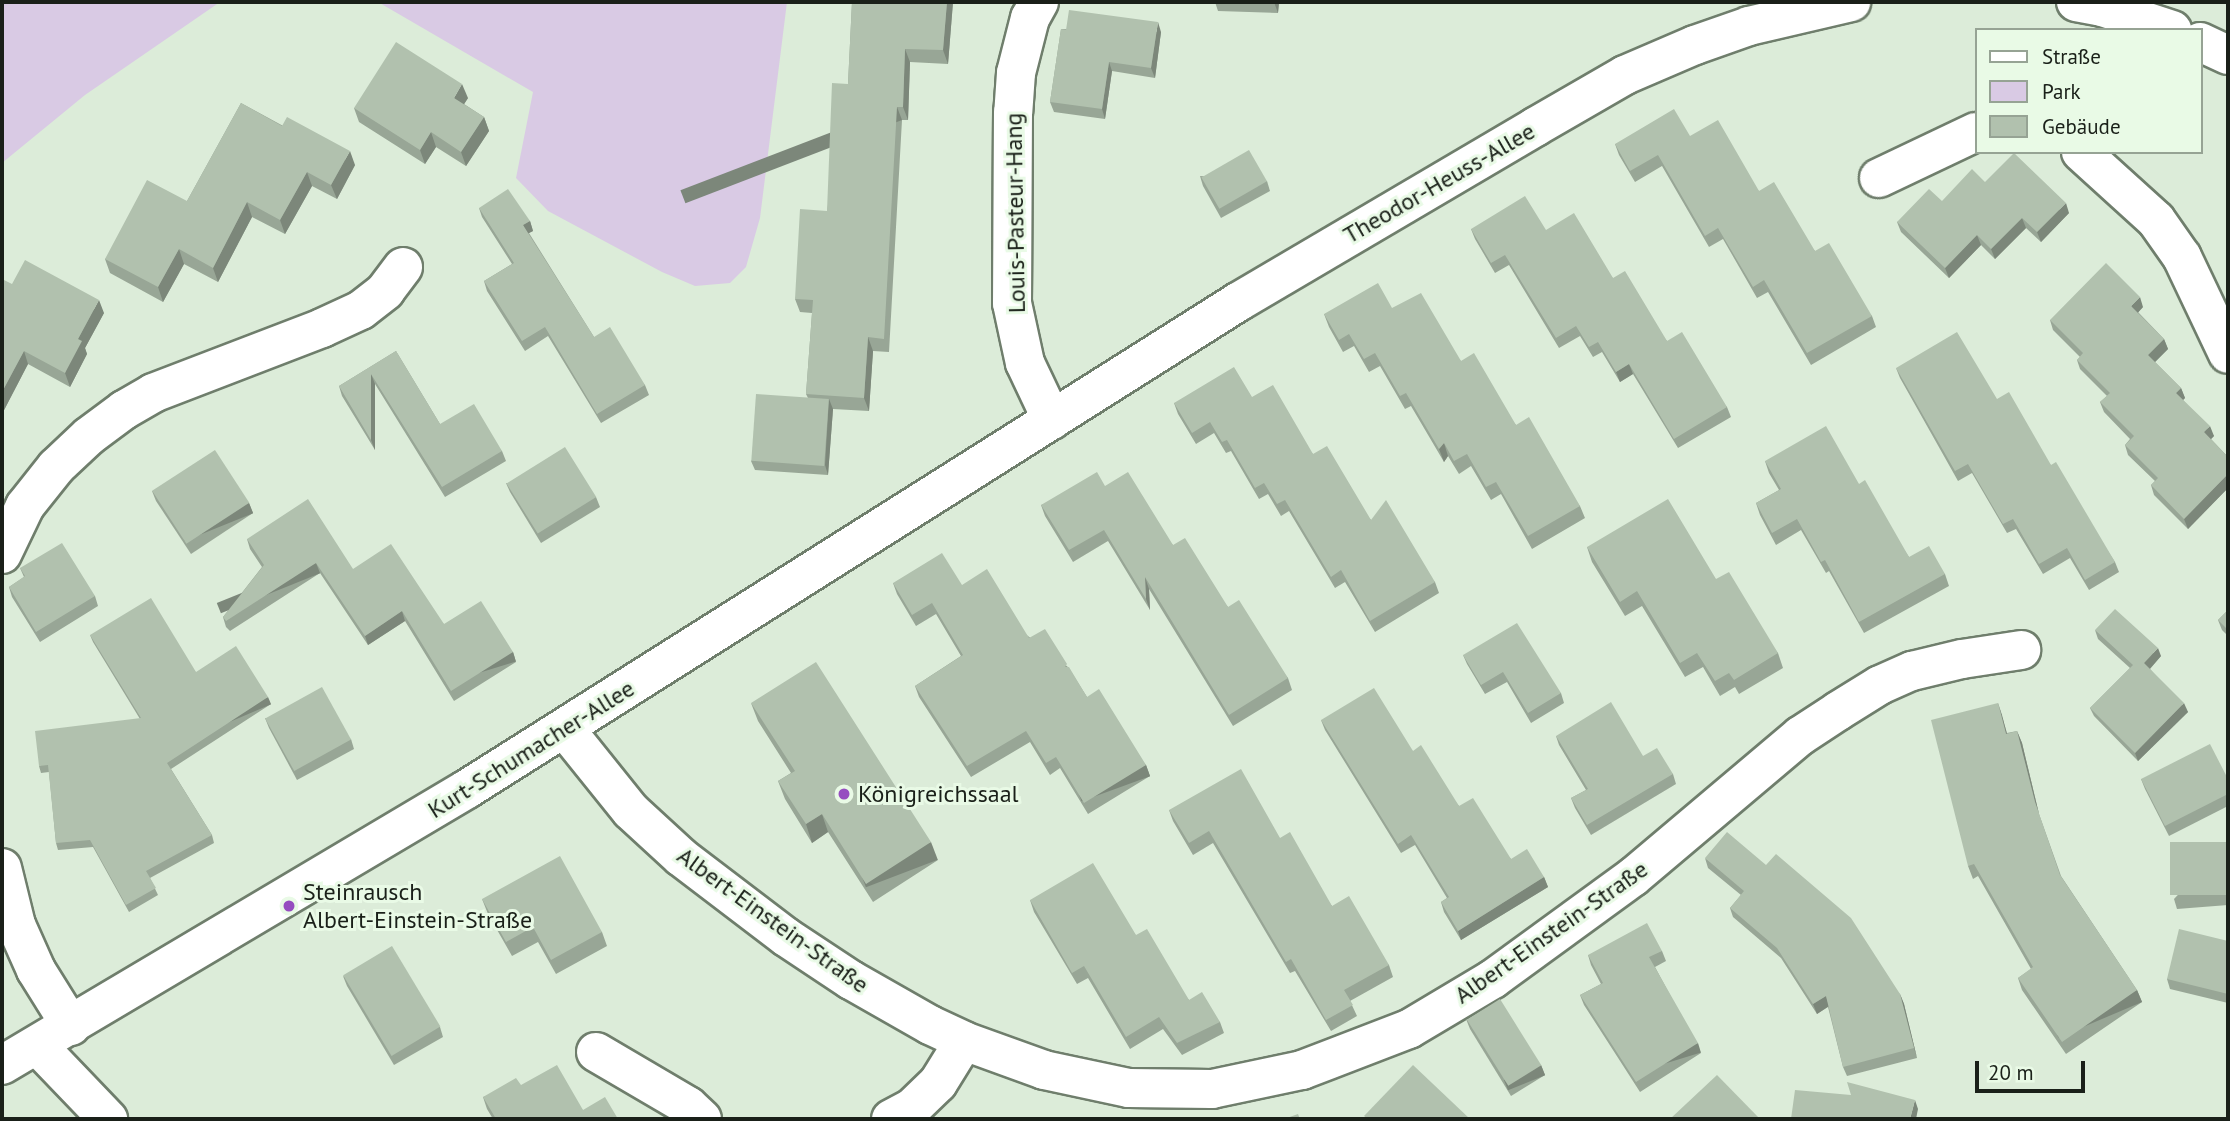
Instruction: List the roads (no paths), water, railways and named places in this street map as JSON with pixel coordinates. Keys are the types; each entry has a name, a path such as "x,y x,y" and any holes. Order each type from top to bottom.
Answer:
{"street":[{"name":"Louis-Pasteur-Hang","path":"1039,2 1030,18 1016,73 1013,113 1012,303 1025,363 1052,420"},
{"name":"Theodor-Heuss-Allee","path":"1052,420 1250,295 1625,75 1749,26 1851,2"},
{"path":"2076,2 2165,28"},
{"path":"2202,43 2228,55"},
{"path":"1879,178 1974,133"},
{"path":"2083,154 2156,220 2182,257 2228,354"},
{"path":"2,554 25,506 56,467 89,436 153,393 322,328 360,310 385,290 403,267"},
{"name":"Kurt-Schumacher-Allee","path":"2,1065 565,729 1052,420"},
{"name":"Albert-Einstein-Straße","path":"565,729 631,811 681,857 786,937 851,980 964,1041 1044,1070 1129,1088 1212,1088 1259,1081 1345,1055 1409,1029 1493,979 1633,877 1801,736 1870,692 1912,671 1962,659 2021,650"},
{"path":"2,868 16,925 31,959 71,1026"},
{"path":"909,1116 938,1083 964,1041"},
{"path":"37,1045 108,1119"},
{"path":"596,1052 688,1106 702,1119"}],"place":[{"name":"Königreichssaal","path":"844,794"},
{"name":"Steinrausch Albert-Einstein-Straße","path":"289,906"}]}
